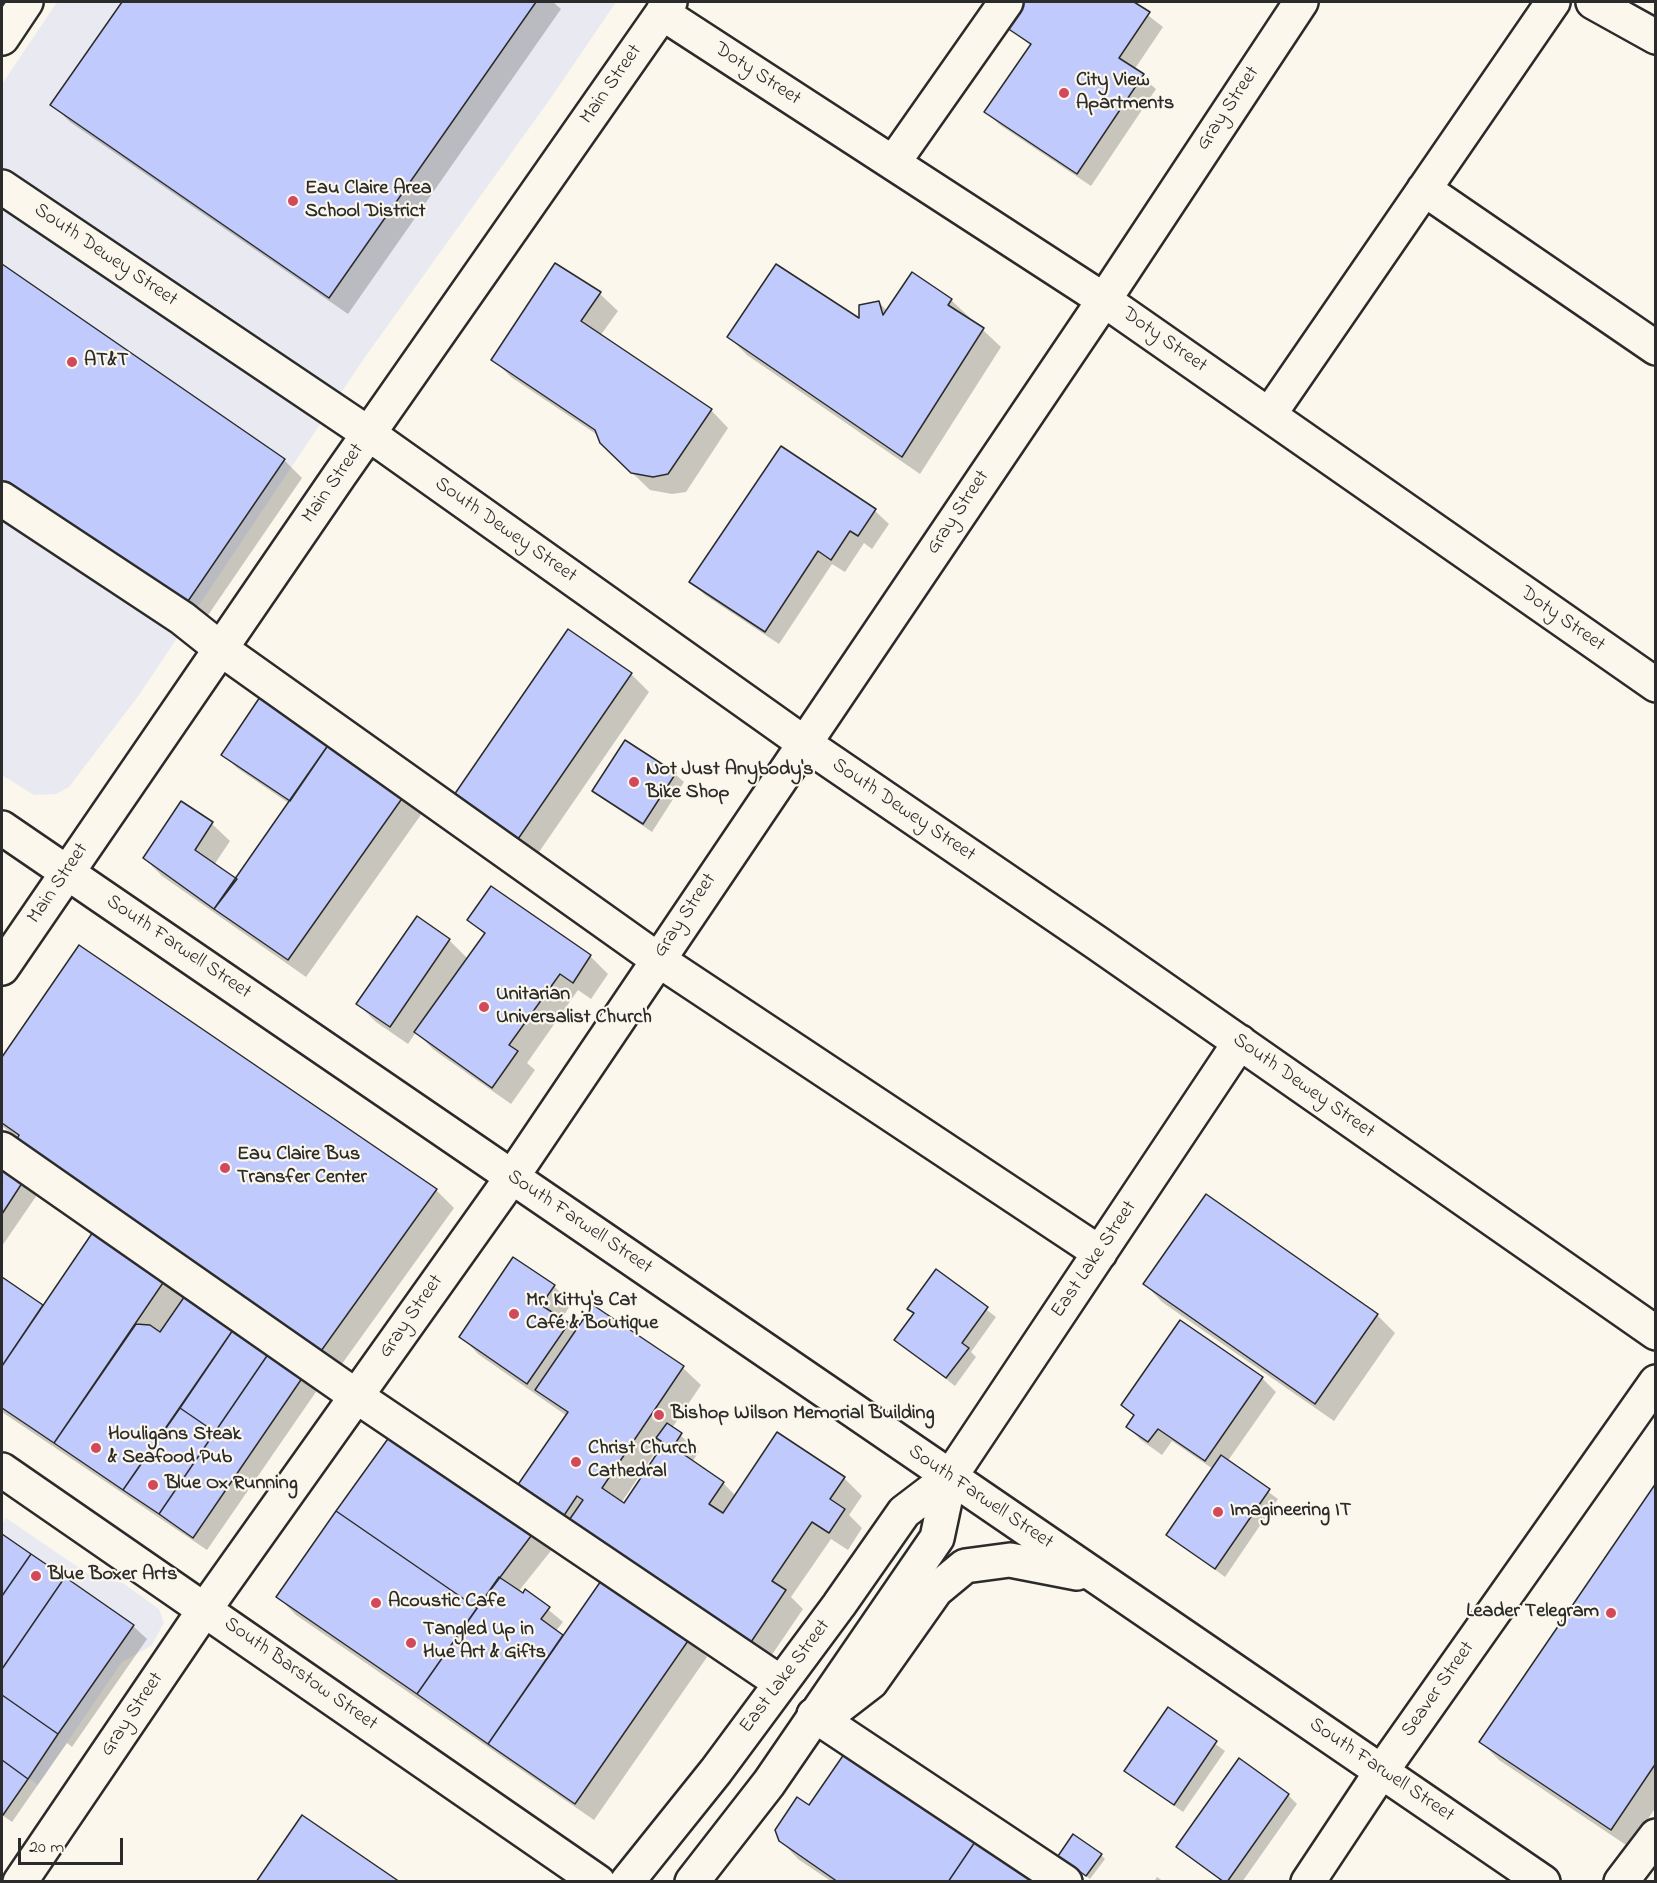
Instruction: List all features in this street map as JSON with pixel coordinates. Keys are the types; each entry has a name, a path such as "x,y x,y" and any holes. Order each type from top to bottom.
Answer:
{"street":[{"path":"2,38 26,2"},
{"path":"893,163 1006,2"},
{"name":"Gray Street","path":"20,1881 205,1609 512,1177 1104,300 1301,2"},
{"path":"1269,415 1553,2"},
{"path":"1593,2 1656,37"},
{"name":"Doty Street","path":"666,8 893,163 1104,300 1656,685"},
{"name":"Main Street","path":"2,968 220,649 666,8"},
{"name":"South Dewey Street","path":"2,187 369,434 804,742 1240,1042 1656,1333"},
{"path":"1424,189 1656,348"},
{"path":"2,499 182,618 220,649 657,959 1100,1253"},
{"name":"South Farwell Street","path":"2,828 1543,1881"},
{"name":"East Lake Street","path":"627,1881 716,1771 904,1512 950,1477 1240,1042"},
{"path":"2,1149 356,1396 781,1683"},
{"name":"Seaver Street","path":"1308,1881 1381,1772 1656,1382"},
{"name":"South Barstow Street","path":"2,1470 598,1881"},
{"name":"East Lake Street","path":"692,1881 769,1783 937,1538 950,1477"},
{"path":"814,1715 837,1709 871,1682 936,1590 965,1566 1010,1560 1097,1577"},
{"path":"814,1715 1065,1881"},
{"path":"1621,1881 1656,1836"}],"shaded area":[{"path":"57,2 616,2 555,92 363,360 139,695 69,787 56,794 34,795 2,775 2,84"},
{"path":"6,1518 94,1578 123,1583 159,1609 164,1623 151,1646 122,1662 38,1785 2,1760 2,1524"}],"building":[{"name":"Eau Claire Area School District","path":"122,2 536,2 329,298 50,105"},
{"name":"City View Apartments","path":"1021,2 1134,2 1150,12 1119,58 1144,74 1077,174 984,112 1031,44 1004,26"},
{"path":"555,263 601,292 581,321 712,409 668,474 653,477 631,473 600,443 595,430 491,360"},
{"name":"AT&T","path":"2,264 285,459 184,607 2,481"},
{"path":"776,264 859,318 859,305 879,301 883,315 912,272 952,299 948,305 984,328 902,457 727,337"},
{"path":"781,446 876,509 858,536 850,531 831,560 818,551 765,632 689,582"},
{"path":"568,629 632,673 518,839 454,795"},
{"path":"264,691 333,738 290,801 221,755"},
{"path":"333,738 408,790 288,960 214,909"},
{"name":"Not Just Anybody's Bike Shop","path":"625,740 676,773 643,824 592,791"},
{"path":"181,801 213,822 195,850 237,879 214,909 143,858"},
{"name":"Unitarian Universalist Church","path":"491,886 591,955 573,983 560,974 509,1045 518,1051 492,1088 414,1032 485,933 467,920"},
{"path":"417,916 450,939 390,1027 356,1004"},
{"name":"Eau Claire Bus Transfer Center","path":"79,945 437,1189 316,1358 13,1147 19,1135 2,1123 2,1057"},
{"path":"2,1160 26,1177 2,1214"},
{"path":"1206,1194 1378,1314 1315,1404 1143,1284"},
{"path":"97,1226 169,1274 54,1443 2,1408 2,1366"},
{"name":"Mr. Kitty's Cat Café & Boutique","path":"513,1257 555,1285 541,1305 569,1323 527,1384 459,1337"},
{"path":"936,1269 988,1307 962,1343 969,1348 946,1378 894,1340 914,1313 907,1309"},
{"path":"2,1277 43,1305 2,1366"},
{"path":"189,1290 237,1324 123,1490 54,1443 136,1324 150,1325 160,1332"},
{"name":"Christ Church Cathedral","path":"593,1305 684,1366 602,1488 624,1503 664,1443 656,1438 667,1423 682,1433 673,1447 724,1482 709,1504 723,1513 777,1432 845,1477 830,1499 845,1509 829,1533 812,1522 772,1581 786,1590 747,1648 565,1526 583,1500 577,1496 563,1517 517,1486 568,1412 535,1390"},
{"path":"1180,1320 1263,1377 1205,1461 1158,1429 1148,1442 1126,1427 1134,1415 1121,1405"},
{"path":"237,1324 273,1347 215,1432 180,1408"},
{"path":"273,1347 307,1371 193,1538 159,1514"},
{"path":"180,1408 215,1432 159,1514 123,1490"},
{"path":"395,1429 537,1528 477,1608 336,1511"},
{"name":"Imagineering IT","path":"1221,1455 1270,1489 1215,1569 1166,1535"},
{"name":"Leader Telegram","path":"1656,1483 1656,1763 1611,1830 1479,1742"},
{"name":"Acoustic Cafe","path":"336,1511 477,1608 417,1694 276,1597"},
{"path":"2,1534 31,1554 2,1596"},
{"path":"31,1554 65,1577 2,1669 2,1596"},
{"path":"65,1577 134,1625 58,1734 2,1695 2,1669"},
{"path":"499,1577 523,1593 525,1589 550,1607 541,1619 563,1635 488,1744 417,1694"},
{"path":"603,1578 690,1638 575,1804 488,1744"},
{"path":"2,1695 58,1734 28,1779 2,1760"},
{"path":"1168,1707 1217,1741 1174,1805 1124,1771"},
{"path":"851,1744 981,1833 948,1882 838,1882 779,1841 775,1830 797,1797 809,1805"},
{"path":"1239,1758 1289,1794 1227,1882 1224,1882 1176,1847"},
{"path":"2,1760 28,1779 3,1815 2,1814"},
{"path":"302,1815 400,1882 256,1882"},
{"path":"981,1833 1044,1882 948,1882"},
{"path":"1073,1834 1102,1854 1086,1876 1058,1856"}],"place":[{"name":"City View Apartments","path":"1064,93"},
{"name":"Eau Claire Area School District","path":"293,201"},
{"name":"AT&T","path":"72,362"},
{"name":"Not Just Anybody's Bike Shop","path":"634,782"},
{"name":"Unitarian Universalist Church","path":"484,1007"},
{"name":"Eau Claire Bus Transfer Center","path":"225,1168"},
{"name":"Mr. Kitty's Cat Café & Boutique","path":"514,1314"},
{"name":"Bishop Wilson Memorial Building","path":"659,1415"},
{"name":"Houligans Steak & Seafood Pub","path":"96,1448"},
{"name":"Christ Church Cathedral","path":"576,1462"},
{"name":"Blue Ox Running","path":"153,1485"},
{"name":"Imagineering IT","path":"1218,1512"},
{"name":"Blue Boxer Arts","path":"36,1576"},
{"name":"Acoustic Cafe","path":"376,1603"},
{"name":"Leader Telegram","path":"1611,1613"},
{"name":"Tangled Up in Hue Art & Gifts","path":"411,1643"}]}
